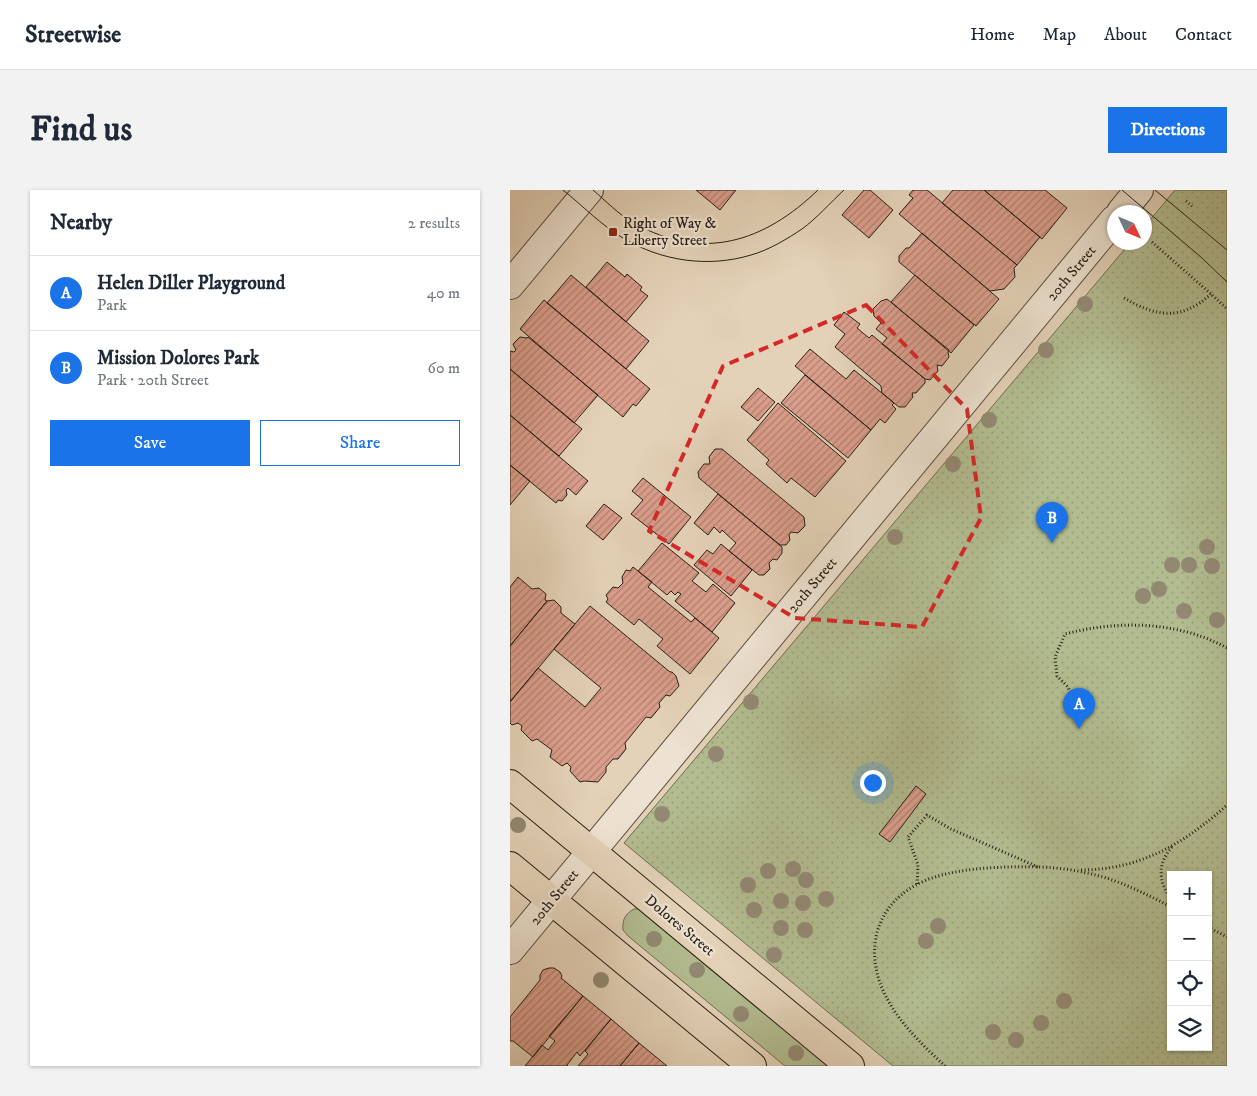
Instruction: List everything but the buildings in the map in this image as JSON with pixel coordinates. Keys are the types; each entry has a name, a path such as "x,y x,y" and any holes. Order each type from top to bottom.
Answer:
{"main road":[{"name":"Dolores Street","path":"510,784 850,1066"},
{"path":"510,866 752,1066"}],"street":[{"path":"510,285 589,190"},
{"path":"1127,205 1139,190"},
{"name":"20th Street","path":"510,950 1107,228"}],"path":[{"path":"1186,201 1193,207"},
{"path":"1152,242 1227,309"},
{"path":"1124,298 1137,306 1164,314 1179,312 1192,307 1211,294"},
{"path":"1071,696 1068,687 1058,676 1055,657 1065,634 1080,630 1123,625 1156,626 1190,633 1227,648"},
{"path":"945,1066 921,1043 897,1014 881,984 876,969 875,940 878,926 894,902 917,884 961,871 1025,867 1071,870 1100,869 1127,864 1176,844 1204,825 1227,805"},
{"path":"917,884 918,865 908,837 927,815 951,829 1041,868"},
{"path":"1167,892 1161,878 1162,862 1176,844"},
{"path":"1071,870 1129,886 1167,905"},
{"path":"1212,929 1227,937"}],"highlighted area":[{"path":"866,305 967,409 981,518 922,627 795,618 649,531 723,366"}],"green space":[{"path":"1175,190 1227,190 1227,1066 893,1066 624,843 1124,250 1152,250 1152,218"},
{"path":"634,909 641,909 833,1066 785,1066 628,936 623,930 623,923 626,915"}],"tram line":[{"path":"563,190 607,227 638,246 669,257 702,261 735,259 758,253 771,247 808,225 844,190"},
{"path":"593,190 628,220 660,235 684,242 708,243 732,241 754,234 776,223 818,190"},
{"path":"1122,190 1202,258 1227,282"},
{"path":"1155,190 1227,250"}],"place":[{"name":"Right of Way & Liberty Street","path":"613,232"},
{"name":"Mission Dolores Park","path":"1052,543"},
{"name":"Helen Diller Playground","path":"1079,729"}]}
